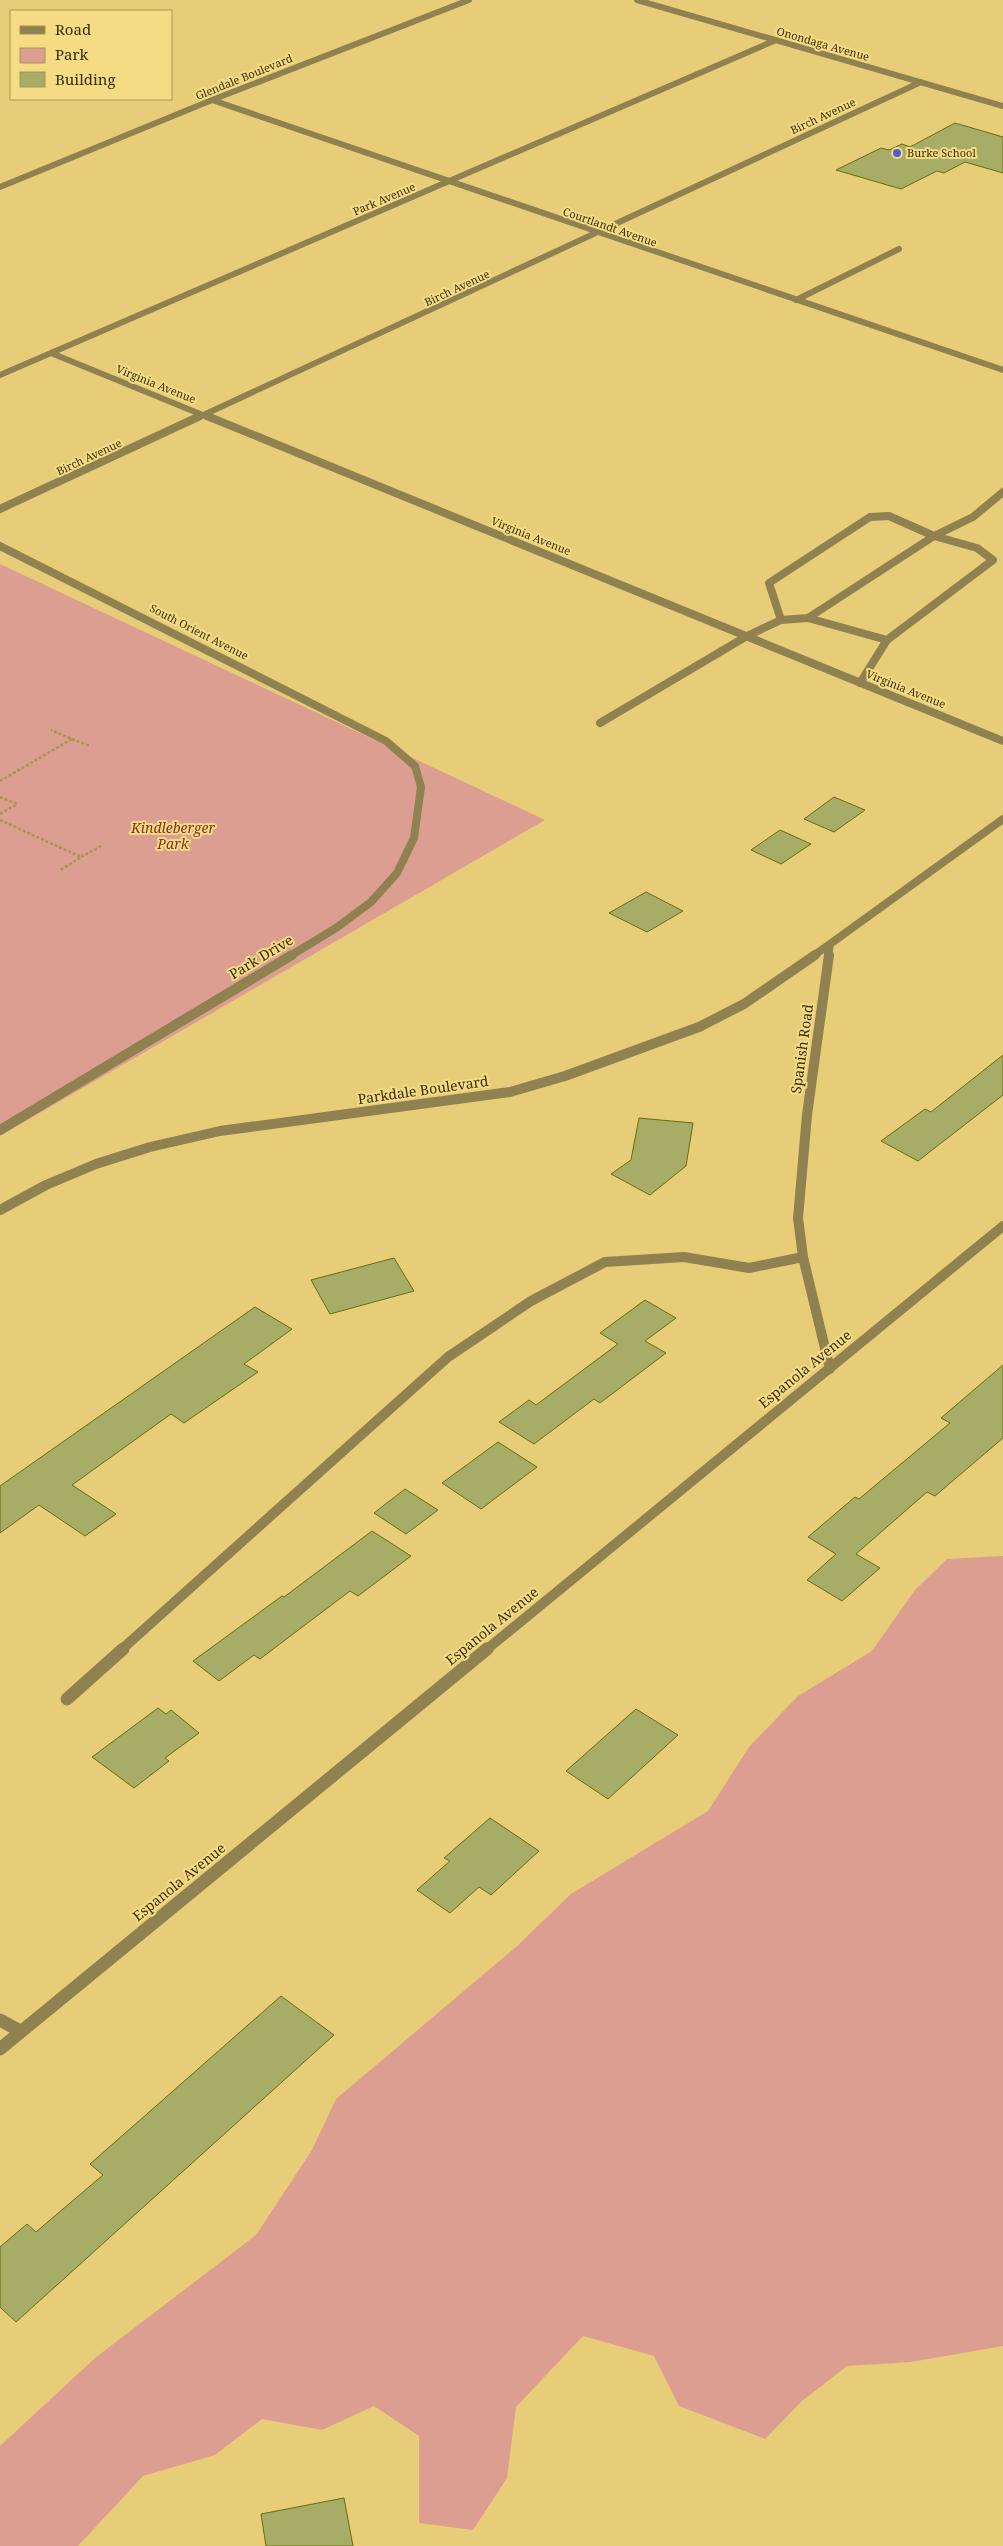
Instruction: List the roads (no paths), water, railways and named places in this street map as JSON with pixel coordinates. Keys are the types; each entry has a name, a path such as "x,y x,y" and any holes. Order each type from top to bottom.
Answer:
{"street":[{"name":"Glendale Boulevard","path":"0,187 212,100 469,0"},
{"name":"Onondaga Avenue","path":"637,0 1003,106"},
{"name":"Park Avenue","path":"0,375 449,183 776,40"},
{"name":"Birch Avenue","path":"0,509 921,82"},
{"name":"Courtlandt Avenue","path":"212,100 449,183 1003,370"},
{"path":"796,300 899,249"},
{"name":"Virginia Avenue","path":"51,353 1003,741"},
{"path":"808,618 934,536 973,516 1003,492"},
{"path":"781,620 769,582 870,517 889,516 934,536 977,548 992,560 888,640 860,683"},
{"name":"South Orient Avenue","path":"0,546 386,741"},
{"path":"600,723 747,636 781,620 808,618 888,640"},
{"name":"Park Drive","path":"0,1130 336,928 372,902 397,873 407,856 414,838 421,787 416,766 386,741"},
{"path":"830,944 1003,819"},
{"name":"Parkdale Boulevard","path":"0,1210 46,1185 96,1164 150,1147 220,1131 510,1092 565,1076 699,1027 744,1004 830,944"},
{"name":"Spanish Road","path":"830,944 807,1116 798,1218 803,1257 830,1369"},
{"name":"Espanola Avenue","path":"0,2049 1003,1226"},
{"path":"67,1699 448,1357 531,1301 605,1262 684,1257 748,1268 803,1257"},
{"path":"0,2020 20,2031"}],"place":[{"name":"Burke School","path":"897,153"}],"park label":[{"name":"Kindleberger Park","path":"173,836"}]}
